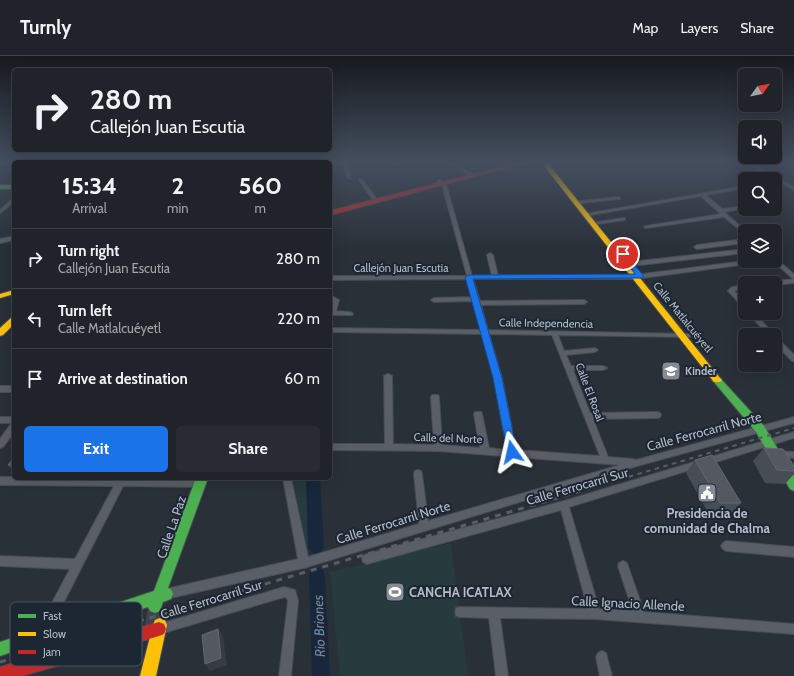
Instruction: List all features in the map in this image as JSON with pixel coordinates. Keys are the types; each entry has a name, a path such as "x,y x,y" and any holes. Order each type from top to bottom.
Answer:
{"main road":[{"path":"332,208 406,191"},
{"path":"332,212 412,191"},
{"name":"Calle Matlalcuéyetl","path":"568,191 741,401 744,409 769,443 794,486"},
{"name":"Calle Matlalcuéyetl","path":"572,191 581,202 588,215 598,223 631,264 638,276"},
{"path":"0,296 12,293"},
{"path":"0,333 12,323"},
{"name":"Calle La Paz","path":"159,606 201,481"},
{"name":"Calle Ferrocarril Norte","path":"134,602 163,591"},
{"path":"148,676 156,630"},
{"name":"Calle Ferrocarril Sur","path":"142,634 156,630"},
{"name":"Calle Ferrocarril Norte","path":"0,649 10,646"},
{"name":"Calle Ferrocarril Sur","path":"0,675 31,666"}],"street":[{"path":"369,191 374,198"},
{"path":"443,191 498,378 512,452"},
{"path":"588,215 724,191"},
{"path":"703,195 738,227"},
{"path":"581,202 618,198"},
{"path":"0,212 12,202"},
{"path":"720,211 738,208"},
{"path":"646,227 725,215"},
{"path":"598,223 622,219"},
{"path":"0,241 12,238"},
{"path":"725,240 738,238"},
{"path":"697,247 738,242"},
{"path":"631,264 738,252"},
{"path":"490,255 495,277"},
{"name":"Callejón Juan Escutia","path":"332,278 638,276 738,263"},
{"path":"782,266 794,277"},
{"path":"782,282 794,281"},
{"path":"738,288 734,288 731,291 738,298"},
{"path":"332,298 336,300 332,310"},
{"path":"434,300 584,302"},
{"path":"332,313 350,314"},
{"path":"758,320 765,328"},
{"name":"Calle Independencia","path":"332,330 686,335"},
{"name":"Calle El Rosal","path":"554,334 605,459"},
{"path":"782,346 794,359"},
{"path":"562,353 595,350"},
{"path":"569,368 603,368"},
{"path":"388,376 389,447"},
{"path":"0,389 12,390"},
{"path":"434,398 438,448"},
{"path":"478,414 485,451"},
{"path":"587,416 657,415"},
{"path":"0,420 12,420"},
{"name":"Calle Ferrocarril Norte","path":"163,591 304,563 637,463 794,420"},
{"path":"0,445 12,429"},
{"name":"Calle Ferrocarril Sur","path":"367,559 564,505 794,436"},
{"name":"Calle del Norte","path":"332,447 438,448 605,459 637,463"},
{"path":"775,454 794,455"},
{"path":"418,474 424,527"},
{"path":"287,480 304,563"},
{"path":"0,481 201,481"},
{"path":"58,602 121,482"},
{"path":"564,505 596,614"},
{"path":"726,546 794,552"},
{"path":"0,562 78,564"},
{"path":"623,566 640,617"},
{"name":"Calle Ferrocarril Sur","path":"156,630 284,592 291,594 293,601 285,676"},
{"name":"Calle Ignacio Allende","path":"460,612 596,614 794,628"},
{"path":"494,612 502,676"},
{"path":"602,657 606,676"}],"green space":[{"path":"293,480 307,480 312,545 306,547"},
{"name":"CANCHA ICATLAX","path":"451,543 468,676 340,676 330,572"}],"building":[{"path":"764,448 783,449 794,466 794,471 777,470"},
{"path":"712,455 741,503 720,503 695,460"},
{"path":"12,460 12,465 8,465"},
{"path":"218,629 221,658 205,664 202,635"}],"waterway":[{"name":"Rio Briones","path":"313,480 316,547"},
{"name":"Rio Briones","path":"317,576 321,676"}],"tunnel":[{"path":"160,624 163,605"},
{"path":"152,626 155,606"}],"railway":[{"path":"577,492 794,428"},
{"path":"142,620 581,491"},
{"path":"0,662 10,659"}],"traffic: fast":[{"path":"717,380 760,429 794,486"},
{"path":"155,606 201,480"},
{"path":"142,602 166,594"},
{"path":"0,649 10,646"}],"traffic: slow":[{"path":"567,191 717,380"},
{"path":"0,296 12,293"},
{"path":"0,333 12,322"},
{"path":"148,676 160,625"}],"traffic: jam":[{"path":"332,212 415,191"},
{"path":"142,634 159,629"},
{"path":"0,675 31,666"}],"place":[{"name":"Kinder","path":"671,371"},
{"name":"Presidencia de comunidad de Chalma","path":"707,493"},
{"name":"CANCHA ICATLAX","path":"395,592"}],"route":[{"path":"512,452 498,378 469,277 641,276 623,254"}]}
